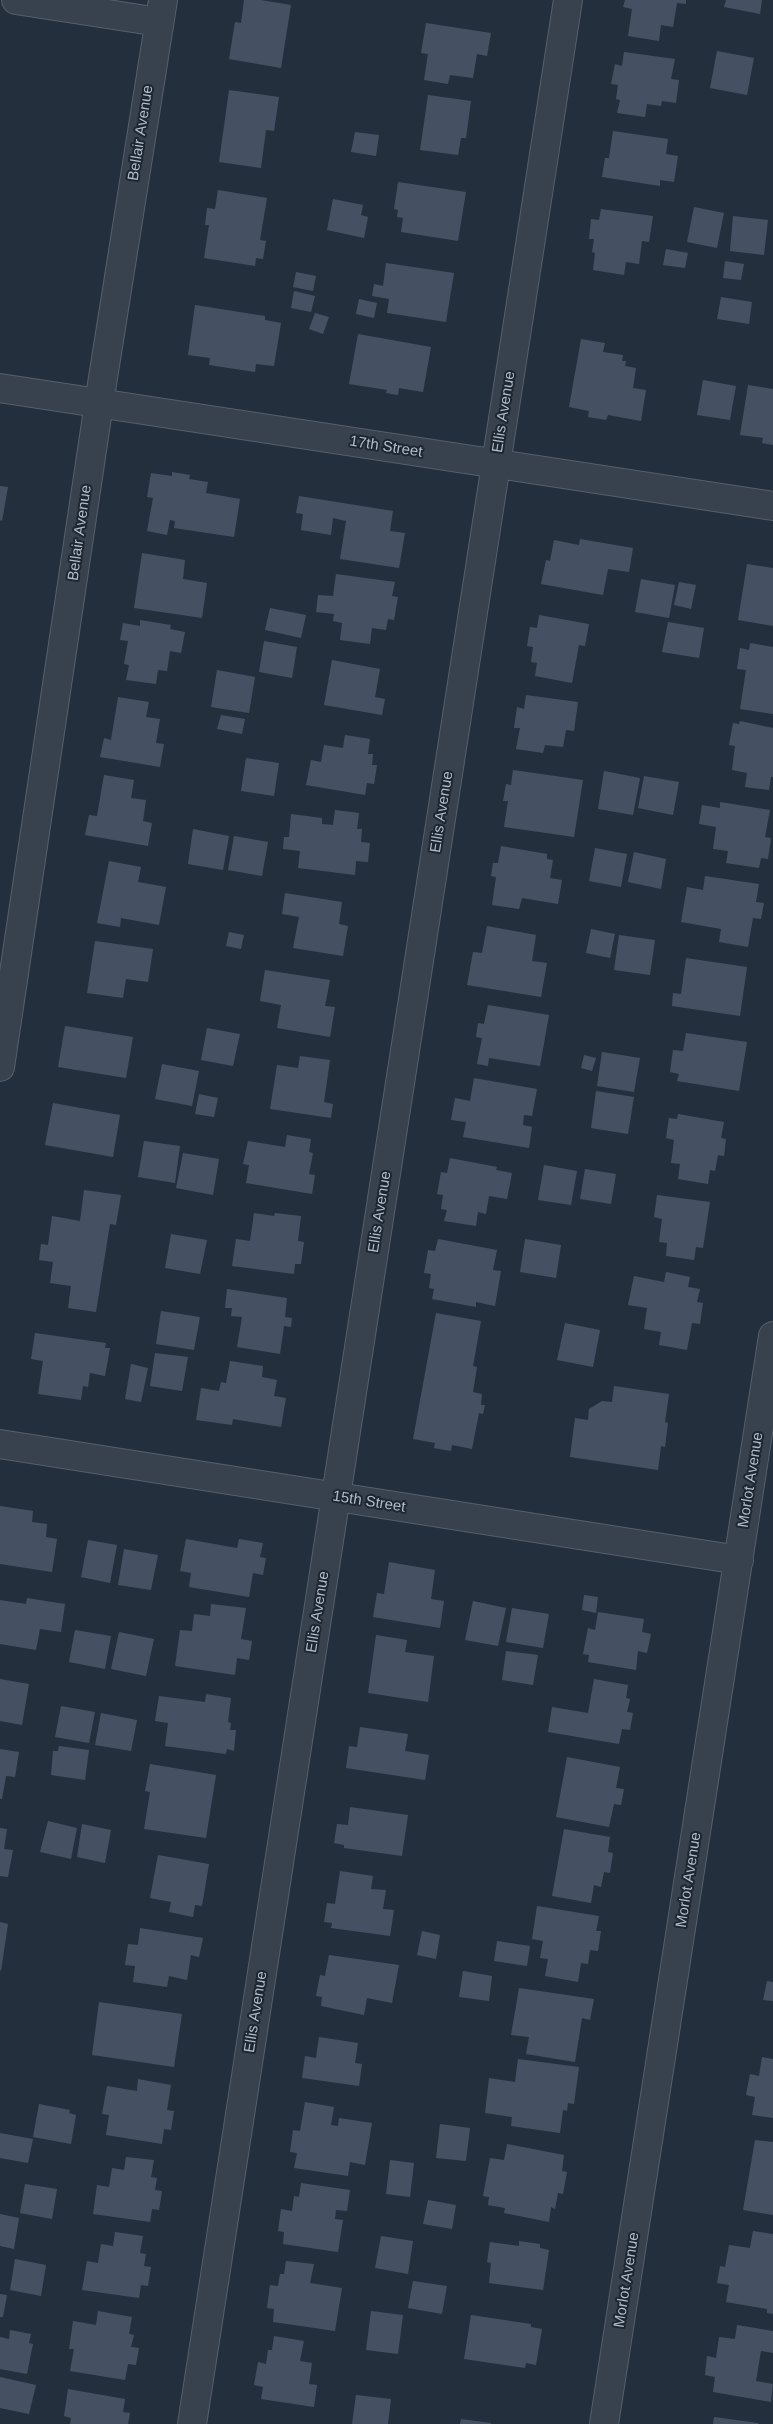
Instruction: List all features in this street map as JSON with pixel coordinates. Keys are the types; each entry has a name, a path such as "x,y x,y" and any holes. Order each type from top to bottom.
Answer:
{"street":[{"path":"16,0 161,11"},
{"name":"Ellis Avenue","path":"192,2424 568,0"},
{"name":"Bellair Avenue","path":"0,1067 99,403 161,11"},
{"name":"17th Street","path":"0,388 773,506"},
{"name":"Morlot Avenue","path":"604,2424 739,1560 769,1385 773,1336"},
{"name":"15th Street","path":"0,1444 739,1560"}],"building":[{"path":"244,0 261,0 291,5 281,68 229,59 235,22 241,23"},
{"path":"625,0 686,0 686,4 677,3 673,27 661,25 659,41 628,36 632,9 623,7"},
{"path":"726,0 762,0 760,14 724,7"},
{"path":"426,23 491,33 487,56 477,54 473,78 450,75 448,84 424,80 428,54 421,53"},
{"path":"717,51 754,58 747,95 710,88"},
{"path":"624,52 675,59 671,79 679,80 676,103 662,101 661,106 647,104 645,117 617,113 620,100 616,99 618,85 611,84 615,64 622,66"},
{"path":"229,90 279,97 274,131 266,130 261,168 219,162"},
{"path":"428,95 471,101 466,138 461,138 458,155 420,150"},
{"path":"613,131 668,139 666,154 678,156 674,182 660,180 660,186 602,177 605,158 609,158"},
{"path":"355,132 379,135 376,156 351,152"},
{"path":"398,182 466,192 458,241 401,232 403,218 397,217 398,210 394,209"},
{"path":"218,190 267,198 260,240 266,241 263,259 256,258 255,266 204,258 209,225 205,225 207,208 215,209"},
{"path":"333,199 363,205 361,215 368,217 364,238 327,230"},
{"path":"694,207 724,213 717,248 687,242"},
{"path":"601,209 653,216 649,242 642,241 639,264 626,262 624,275 593,270 595,253 592,252 594,239 589,239 591,219 599,220"},
{"path":"733,216 768,220 764,255 730,251"},
{"path":"666,249 688,253 685,268 663,265"},
{"path":"725,261 744,264 741,280 723,278"},
{"path":"386,263 454,273 446,322 387,313 389,299 372,296 374,284 383,286"},
{"path":"296,272 316,276 313,291 293,287"},
{"path":"294,291 315,296 311,312 291,308"},
{"path":"721,297 752,302 749,324 717,319"},
{"path":"359,299 377,303 374,318 356,314"},
{"path":"195,305 265,316 265,320 281,323 274,366 256,364 255,372 209,365 210,358 188,355"},
{"path":"315,313 329,317 323,334 309,329"},
{"path":"358,334 431,347 423,392 399,388 398,395 386,393 387,390 349,384"},
{"path":"581,339 605,343 603,352 623,355 622,361 626,361 625,366 636,368 633,388 646,390 641,421 608,415 606,420 588,417 589,411 569,407"},
{"path":"703,380 736,386 730,420 697,415"},
{"path":"748,385 773,389 773,445 762,443 763,438 740,435"},
{"path":"172,472 190,475 189,479 208,482 206,493 240,499 234,537 174,528 175,521 170,520 167,535 147,531 153,498 147,497 151,473 172,476"},
{"path":"0,486 8,487 2,521 0,520"},
{"path":"299,496 393,511 390,531 405,533 399,568 340,559 346,521 333,518 331,535 301,530 303,514 296,513"},
{"path":"580,539 633,548 629,572 608,569 603,595 541,584 546,560 550,561 554,540 579,545"},
{"path":"142,553 185,560 183,579 207,583 202,618 134,608"},
{"path":"747,564 773,568 773,626 738,620"},
{"path":"336,574 395,582 392,596 398,597 394,620 388,619 386,630 372,628 370,644 340,640 342,623 333,621 334,614 316,612 318,595 333,596"},
{"path":"641,579 675,585 669,618 635,612"},
{"path":"679,582 696,585 691,609 674,605"},
{"path":"270,608 306,615 301,638 265,630"},
{"path":"539,615 589,624 585,646 579,645 572,683 535,676 537,663 531,662 533,647 527,646 530,627 537,628"},
{"path":"140,620 171,625 170,629 185,632 181,653 170,651 167,671 158,670 156,684 126,680 129,665 124,664 128,641 120,640 123,623 140,626"},
{"path":"668,622 704,628 699,658 662,652"},
{"path":"264,641 297,647 292,678 259,672"},
{"path":"750,643 773,647 773,714 740,709 746,670 737,669 740,648 749,650"},
{"path":"332,660 380,669 375,697 385,699 382,715 324,705"},
{"path":"217,670 255,677 249,713 211,707"},
{"path":"526,695 578,702 574,731 566,730 563,747 545,745 543,753 516,749 520,728 514,728 517,707 524,709"},
{"path":"118,697 149,702 146,717 160,719 156,743 164,744 160,767 100,757 104,738 111,740"},
{"path":"221,715 245,719 242,734 217,729"},
{"path":"740,721 773,728 773,777 771,777 769,790 745,787 747,773 732,770 735,746 729,745 733,723 739,724"},
{"path":"345,735 370,739 368,754 373,754 372,765 377,765 374,784 367,783 365,795 306,785 311,760 321,762 324,745 343,748"},
{"path":"246,758 279,763 274,796 241,791"},
{"path":"513,770 583,780 574,837 504,827 508,801 503,801 506,784 511,785"},
{"path":"604,771 640,778 633,815 598,809"},
{"path":"104,775 134,780 131,798 146,800 143,821 152,823 148,846 85,835 89,815 97,816"},
{"path":"644,776 679,782 673,815 638,808"},
{"path":"720,802 770,810 765,837 771,838 768,859 761,858 759,868 726,863 728,851 713,849 716,827 699,824 702,805 720,808"},
{"path":"335,810 359,813 357,829 362,829 361,842 370,843 368,862 356,861 355,875 298,868 300,851 283,849 284,837 289,837 291,814 322,818 322,824 333,825"},
{"path":"193,829 229,836 223,870 188,864"},
{"path":"234,836 268,842 262,876 228,870"},
{"path":"501,846 547,854 547,859 553,860 550,878 562,880 558,904 522,898 519,909 492,905 496,877 491,876 493,863 498,863"},
{"path":"595,848 627,854 621,887 589,881"},
{"path":"634,852 666,859 661,889 628,882"},
{"path":"109,861 141,867 138,882 166,887 159,925 121,918 120,927 97,923"},
{"path":"705,876 759,884 756,902 764,903 761,919 753,918 748,947 719,942 721,929 681,922 687,887 703,890"},
{"path":"285,893 342,902 339,924 348,926 343,956 293,948 299,917 282,914"},
{"path":"487,926 536,935 532,961 547,963 541,997 467,985 473,952 482,953"},
{"path":"591,929 615,934 610,958 586,953"},
{"path":"229,932 244,935 241,949 226,946"},
{"path":"619,935 655,940 650,975 614,970"},
{"path":"95,941 153,949 148,982 126,979 123,998 87,993"},
{"path":"686,958 747,967 740,1016 672,1006 673,993 681,994"},
{"path":"265,970 330,980 325,1006 335,1007 330,1037 277,1028 281,1005 260,1001"},
{"path":"488,1005 549,1015 540,1066 489,1058 488,1066 477,1064 482,1038 476,1037 478,1023 484,1024"},
{"path":"65,1026 133,1037 126,1078 58,1067"},
{"path":"207,1028 240,1034 233,1066 201,1060"},
{"path":"686,1033 747,1042 739,1091 677,1081 679,1074 670,1072 673,1050 683,1051"},
{"path":"602,1052 640,1058 634,1092 597,1086"},
{"path":"584,1055 596,1058 592,1071 581,1068"},
{"path":"300,1056 330,1060 324,1102 333,1104 331,1118 270,1109 277,1065 298,1068"},
{"path":"162,1064 199,1071 192,1106 155,1099"},
{"path":"474,1078 537,1089 532,1116 524,1115 523,1125 532,1127 529,1148 463,1137 466,1122 451,1120 455,1098 470,1101"},
{"path":"596,1091 634,1097 628,1134 591,1128"},
{"path":"199,1094 218,1098 214,1117 195,1114"},
{"path":"53,1103 120,1115 113,1157 45,1145"},
{"path":"678,1114 724,1122 721,1138 726,1139 724,1156 718,1155 715,1171 710,1170 708,1184 678,1179 680,1164 671,1163 674,1140 666,1138 669,1118 677,1119"},
{"path":"287,1135 311,1139 309,1152 313,1153 309,1174 315,1175 312,1194 246,1183 249,1165 243,1164 248,1141 285,1147"},
{"path":"144,1141 180,1146 175,1183 138,1177"},
{"path":"183,1153 219,1159 213,1195 176,1188"},
{"path":"450,1158 497,1167 496,1170 512,1173 507,1199 489,1196 486,1214 478,1212 476,1226 444,1221 447,1210 441,1209 443,1195 437,1194 441,1172 447,1173"},
{"path":"544,1165 577,1171 571,1205 538,1200"},
{"path":"585,1169 616,1174 611,1204 580,1199"},
{"path":"84,1190 121,1195 116,1225 110,1224 96,1312 68,1308 71,1286 50,1283 53,1262 39,1260 41,1244 48,1245 52,1216 80,1221"},
{"path":"657,1195 710,1202 703,1248 696,1247 694,1260 666,1256 667,1243 659,1242 662,1219 654,1217"},
{"path":"254,1213 274,1216 275,1213 301,1216 298,1241 304,1242 301,1264 295,1264 294,1274 232,1266 236,1239 250,1241"},
{"path":"171,1234 207,1240 200,1274 165,1268"},
{"path":"438,1239 497,1250 493,1270 501,1271 495,1306 476,1302 476,1307 432,1299 434,1289 429,1288 431,1274 424,1273 428,1250 435,1251"},
{"path":"525,1239 561,1245 556,1278 520,1272"},
{"path":"666,1272 690,1277 688,1287 700,1289 697,1302 703,1303 700,1324 692,1323 687,1350 659,1345 661,1332 644,1329 647,1308 628,1305 634,1276 664,1282"},
{"path":"227,1289 287,1298 285,1317 292,1318 291,1327 284,1326 280,1354 237,1347 242,1317 231,1316 232,1308 225,1308"},
{"path":"161,1311 200,1317 194,1350 156,1344"},
{"path":"436,1313 481,1321 473,1366 477,1367 473,1392 482,1394 481,1405 485,1405 483,1414 479,1413 472,1449 452,1445 451,1451 434,1448 435,1443 413,1439"},
{"path":"565,1323 600,1330 593,1367 557,1360"},
{"path":"35,1333 106,1343 105,1348 110,1348 105,1376 90,1373 88,1387 83,1386 81,1400 38,1394 43,1361 31,1359"},
{"path":"155,1353 188,1357 182,1391 150,1386"},
{"path":"230,1361 263,1366 262,1377 277,1380 274,1396 286,1398 281,1427 233,1419 232,1425 196,1420 201,1388 219,1391 221,1382 226,1383"},
{"path":"131,1364 148,1368 141,1402 125,1399"},
{"path":"614,1386 669,1394 665,1422 668,1423 665,1447 661,1446 658,1470 570,1457 575,1418 588,1420 589,1409 602,1401 612,1402"},
{"path":"0,1506 33,1511 32,1522 47,1524 46,1537 57,1539 52,1572 0,1564"},
{"path":"186,1539 237,1548 239,1539 263,1543 260,1557 266,1558 263,1575 253,1573 249,1597 189,1587 191,1573 180,1571"},
{"path":"88,1540 117,1545 110,1583 81,1577"},
{"path":"124,1549 158,1555 151,1590 118,1585"},
{"path":"389,1562 435,1570 431,1599 444,1601 440,1628 373,1617 377,1593 384,1594"},
{"path":"584,1595 598,1597 596,1613 582,1610"},
{"path":"27,1598 65,1604 61,1632 40,1629 36,1650 0,1644 0,1600 26,1604"},
{"path":"473,1601 506,1608 498,1646 465,1640"},
{"path":"211,1604 246,1608 241,1639 252,1641 249,1660 237,1658 235,1675 175,1666 180,1630 192,1631 194,1614 210,1616"},
{"path":"512,1608 549,1614 543,1648 506,1642"},
{"path":"598,1612 644,1619 642,1632 651,1634 647,1653 638,1651 636,1670 588,1662 589,1655 583,1654 588,1628 595,1630"},
{"path":"75,1630 111,1636 105,1669 69,1662"},
{"path":"119,1632 154,1639 146,1676 111,1669"},
{"path":"376,1635 407,1640 405,1652 434,1656 428,1702 368,1693"},
{"path":"506,1651 538,1655 533,1685 502,1680"},
{"path":"0,1679 29,1684 22,1725 0,1721"},
{"path":"594,1679 628,1685 626,1698 630,1699 627,1712 633,1713 630,1730 622,1729 619,1744 548,1732 552,1707 588,1713"},
{"path":"206,1694 231,1698 228,1722 231,1723 230,1730 236,1730 234,1751 227,1749 226,1754 165,1746 168,1723 155,1721 159,1696 205,1702"},
{"path":"61,1706 95,1712 89,1743 55,1737"},
{"path":"101,1713 137,1720 131,1751 95,1745"},
{"path":"360,1727 408,1734 405,1751 429,1755 425,1780 346,1768 349,1746 357,1747"},
{"path":"59,1746 89,1750 85,1780 51,1775 53,1751 58,1751"},
{"path":"0,1749 19,1752 15,1777 6,1776 2,1799 0,1799"},
{"path":"567,1757 620,1767 616,1788 624,1789 621,1805 614,1804 609,1827 556,1817"},
{"path":"150,1764 216,1775 206,1838 144,1829 150,1792 145,1791"},
{"path":"350,1807 408,1815 402,1856 344,1848 344,1845 334,1843 337,1824 348,1825"},
{"path":"48,1821 77,1828 71,1859 40,1852"},
{"path":"82,1824 111,1830 105,1863 77,1857"},
{"path":"0,1828 7,1829 4,1849 13,1850 8,1877 0,1876"},
{"path":"564,1829 610,1837 608,1852 613,1853 610,1873 604,1872 601,1887 594,1885 591,1903 552,1896"},
{"path":"158,1855 209,1864 202,1906 195,1905 193,1917 169,1912 171,1902 150,1898"},
{"path":"340,1871 373,1876 371,1889 386,1890 383,1909 394,1910 390,1936 331,1928 332,1923 324,1922 327,1903 335,1904"},
{"path":"537,1906 599,1916 596,1931 601,1931 598,1951 590,1950 588,1964 581,1963 578,1982 545,1976 548,1959 540,1958 543,1941 532,1939"},
{"path":"0,1922 8,1924 1,1971 0,1970"},
{"path":"140,1928 203,1938 199,1957 191,1955 187,1980 169,1976 167,1987 133,1982 135,1966 125,1965 128,1944 138,1945"},
{"path":"422,1931 440,1935 436,1959 417,1955"},
{"path":"497,1941 530,1946 527,1966 494,1961"},
{"path":"329,1955 399,1965 392,2003 367,1998 364,2015 321,2006 322,1997 316,1996 320,1975 325,1976"},
{"path":"463,1971 492,1976 489,2001 459,1997"},
{"path":"767,1981 773,1982 773,2001 763,2000"},
{"path":"519,1988 594,1999 590,2020 582,2018 575,2062 526,2054 529,2037 511,2035"},
{"path":"99,2002 182,2014 174,2067 92,2055"},
{"path":"319,2037 358,2043 355,2063 362,2064 359,2086 302,2078 305,2056 316,2058"},
{"path":"762,2057 773,2059 773,2118 752,2115 755,2097 746,2095 750,2074 759,2076"},
{"path":"518,2059 579,2067 574,2104 568,2103 567,2111 563,2110 560,2133 511,2126 512,2117 485,2113 489,2078 515,2082"},
{"path":"138,2079 171,2085 167,2110 174,2111 171,2130 164,2129 162,2144 106,2135 109,2115 102,2114 107,2086 137,2091"},
{"path":"305,2102 334,2107 331,2125 338,2126 339,2118 372,2123 365,2165 350,2162 348,2176 294,2168 297,2153 290,2152 293,2130 300,2131"},
{"path":"39,2104 70,2110 69,2113 76,2115 71,2144 33,2137"},
{"path":"440,2124 470,2128 466,2161 436,2158"},
{"path":"0,2133 33,2139 28,2163 0,2158"},
{"path":"755,2140 773,2142 773,2215 743,2210"},
{"path":"507,2144 564,2155 562,2171 567,2172 563,2194 558,2193 555,2209 551,2207 549,2222 504,2213 505,2208 488,2205 489,2197 483,2196 490,2158 504,2160"},
{"path":"126,2157 154,2160 151,2177 157,2178 155,2190 162,2191 159,2210 152,2209 150,2222 93,2214 97,2185 109,2187 112,2168 124,2170"},
{"path":"390,2160 414,2163 410,2197 386,2194"},
{"path":"301,2183 350,2190 347,2211 336,2210 335,2219 343,2220 338,2252 283,2244 284,2232 278,2231 281,2209 292,2211 294,2196 299,2197"},
{"path":"25,2184 57,2189 52,2219 20,2213"},
{"path":"428,2200 456,2205 452,2229 423,2224"},
{"path":"0,2214 19,2218 14,2249 0,2246"},
{"path":"753,2231 773,2234 773,2314 767,2313 767,2309 726,2302 729,2285 717,2283 720,2266 725,2267 729,2245 750,2248"},
{"path":"115,2232 143,2236 140,2253 146,2254 144,2266 151,2267 148,2286 141,2285 139,2298 82,2290 87,2261 98,2263 101,2244 113,2246"},
{"path":"381,2236 413,2241 408,2274 375,2268"},
{"path":"519,2241 540,2244 540,2248 549,2250 543,2290 489,2283 491,2263 487,2262 490,2242 519,2246"},
{"path":"15,2259 46,2265 41,2296 10,2290"},
{"path":"286,2261 314,2264 310,2283 342,2288 335,2331 273,2322 274,2309 267,2308 270,2285 278,2286 280,2274 284,2274"},
{"path":"413,2281 447,2286 442,2314 408,2308"},
{"path":"0,2294 7,2295 3,2317 0,2317"},
{"path":"98,2311 132,2317 129,2334 134,2335 131,2347 139,2348 136,2365 128,2364 125,2380 70,2371 74,2349 69,2349 73,2321 96,2325"},
{"path":"371,2311 403,2315 398,2354 366,2350"},
{"path":"471,2315 531,2324 531,2327 542,2329 536,2365 526,2363 525,2368 464,2359"},
{"path":"737,2325 773,2331 773,2353 761,2351 756,2381 773,2384 771,2402 713,2392 715,2377 705,2375 707,2356 716,2358 719,2337 735,2339"},
{"path":"10,2330 31,2334 29,2343 33,2344 27,2374 0,2369 0,2337 9,2339"},
{"path":"274,2336 304,2341 300,2361 312,2363 309,2384 317,2385 314,2407 261,2399 263,2387 254,2385 258,2362 266,2364 268,2350 272,2350"},
{"path":"0,2377 36,2385 29,2414 0,2408"},
{"path":"68,2389 125,2399 123,2412 130,2413 128,2424 70,2424 71,2418 64,2416"},
{"path":"356,2395 391,2399 388,2424 352,2424"},
{"path":"714,2417 758,2423 758,2424 713,2424"},
{"path":"461,2419 491,2423 491,2424 460,2424"}]}
